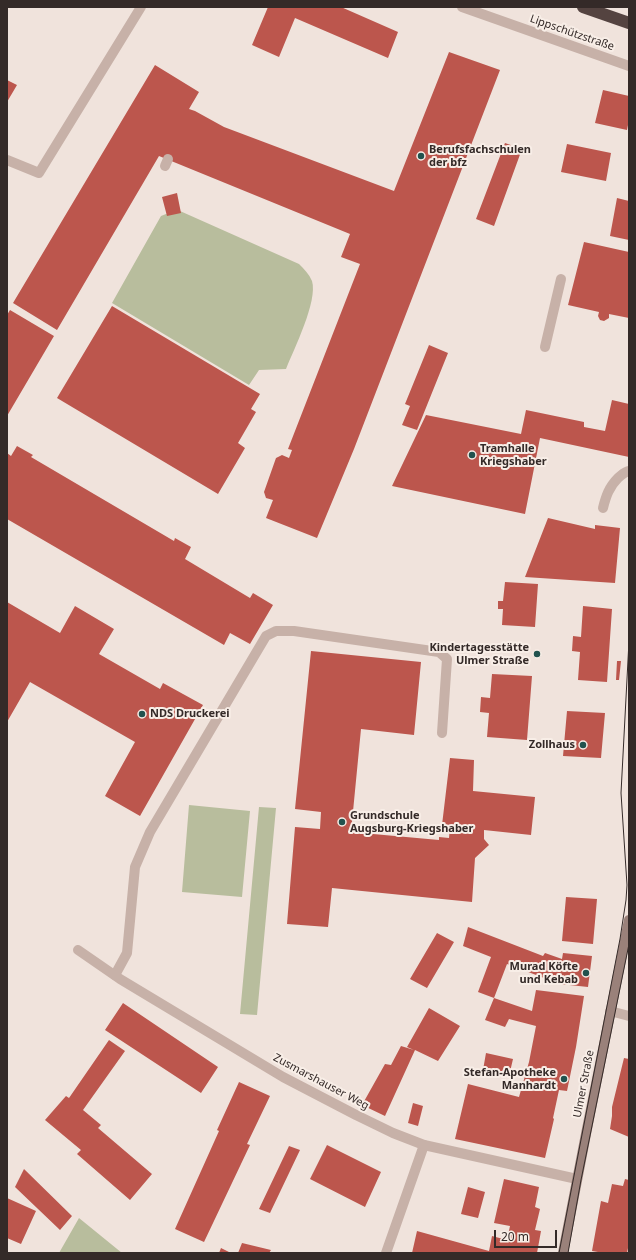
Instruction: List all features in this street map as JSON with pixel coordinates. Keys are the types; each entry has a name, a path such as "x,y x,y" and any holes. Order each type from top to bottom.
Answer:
{"highway":[{"path":"582,7 629,23"}],"street":[{"path":"7,160 39,173 140,7"},
{"name":"Lippschützstraße","path":"462,7 629,66"},
{"path":"545,347 562,280"},
{"path":"603,508 606,495 612,484 625,472 629,472"},
{"path":"115,976 127,953 135,867 150,832 266,636 276,631 294,631 439,652 447,658 442,732"},
{"name":"Ulmer Straße","path":"563,1253 629,920"},
{"name":"Zusmarshauser Weg","path":"78,950 115,976 283,1077 393,1133 424,1145 577,1180"},
{"path":"610,1011 629,1016"},
{"path":"386,1253 424,1145"}],"green space":[{"path":"180,211 299,264 305,270 312,281 312,300 309,312 286,369 259,370 249,385 112,303 161,216 171,212"},
{"path":"189,805 250,811 242,897 182,892"},
{"path":"259,807 276,808 257,1015 240,1014"},
{"path":"79,1218 122,1253 59,1253"}],"building":[{"path":"268,7 341,7 398,32 388,58 295,18 279,57 252,45"},
{"path":"449,52 500,70 354,449 317,538 266,518 273,500 266,498 264,492 276,458 282,455 289,458 292,450 288,449 360,264 341,257 350,234 159,156 57,330 13,303 155,65 199,92 189,109 224,127 394,191"},
{"path":"7,80 17,85 7,102"},
{"path":"603,90 629,96 629,120 627,130 595,123"},
{"path":"505,143 522,149 494,226 476,219"},
{"path":"567,144 611,153 606,181 561,172"},
{"path":"177,193 181,213 167,216 162,197"},
{"path":"617,198 629,201 629,240 610,236"},
{"path":"584,242 629,252 629,318 609,314 609,318 604,321 600,320 598,316 599,312 568,305"},
{"path":"112,306 260,394 251,409 256,412 238,443 245,448 218,494 57,398"},
{"path":"10,310 54,336 7,416 7,315"},
{"path":"429,345 448,353 417,430 402,425 410,406 405,404"},
{"name":"Tramhalle Kriegshaber","path":"612,400 629,404 629,457 540,438 525,514 392,486 426,415 521,434 526,410 584,422 584,427 605,431"},
{"path":"17,446 33,455 31,457 174,541 175,538 191,547 185,559 250,598 253,593 273,605 250,644 230,633 224,645 7,519 7,453 11,456"},
{"path":"548,518 595,529 595,525 620,528 615,583 525,577"},
{"path":"505,582 538,584 535,627 502,625 503,609 498,609 498,601 503,601"},
{"name":"NDS Druckerei","path":"7,602 60,633 75,606 114,629 99,654 160,689 163,683 203,705 140,816 105,796 135,742 30,682 7,722"},
{"path":"583,606 612,609 607,682 578,680 580,652 572,651 573,636 581,637"},
{"path":"311,651 421,662 414,735 361,729 351,832 439,840 439,837 449,838 450,826 442,825 450,758 474,760 473,791 535,797 531,835 484,830 484,839 489,845 475,858 472,902 332,888 328,927 287,924 295,827 320,829 321,812 295,809"},
{"path":"617,661 621,661 619,680 616,680"},
{"path":"492,674 532,676 527,740 487,737 489,713 480,712 481,697 490,698"},
{"name":"Zollhaus","path":"567,711 605,713 601,758 563,756"},
{"path":"566,897 597,899 593,944 562,941"},
{"path":"468,927 543,956 545,953 562,959 563,953 592,956 588,987 560,984 507,964 494,998 478,992 491,957 463,946"},
{"path":"437,933 454,942 427,988 410,979"},
{"path":"536,990 584,996 567,1091 559,1090 545,1158 455,1139 468,1084 519,1097 529,1062 536,1026 509,1019 505,1027 485,1020 494,998 532,1011"},
{"path":"123,1003 218,1067 201,1093 105,1030"},
{"path":"429,1008 460,1026 438,1061 415,1050 385,1116 362,1105 385,1064 391,1065 401,1046 414,1050 407,1047"},
{"path":"109,1040 125,1051 83,1110 101,1125 98,1128 152,1174 130,1200 77,1154 81,1150 45,1120 66,1096 69,1098"},
{"path":"486,1053 513,1059 509,1076 483,1070"},
{"path":"624,1058 629,1059 629,1137 610,1129 612,1107"},
{"path":"239,1082 270,1096 247,1144 250,1145 204,1242 175,1229 219,1131 217,1130"},
{"path":"413,1103 423,1106 418,1126 408,1123"},
{"path":"327,1145 381,1172 365,1207 310,1179"},
{"path":"289,1146 300,1150 270,1213 259,1209"},
{"path":"24,1169 72,1216 60,1230 15,1187"},
{"path":"504,1179 539,1187 535,1207 540,1209 535,1230 541,1231 537,1253 412,1253 417,1231 489,1251 492,1236 507,1240 510,1226 494,1223"},
{"path":"625,1179 629,1180 629,1243 627,1253 604,1253 592,1251 601,1201 608,1203 612,1184 623,1186"},
{"path":"468,1187 485,1192 478,1218 461,1214"},
{"path":"7,1198 36,1211 21,1244 7,1238"},
{"path":"242,1243 271,1250 269,1253 238,1253"},
{"path":"221,1248 231,1253 219,1253"}],"tram line":[{"path":"559,1253 620,939 626,900 627,885 621,793 629,641"},
{"path":"568,1253 581,1180 629,944"}],"place":[{"name":"Berufsfachschulen der bfz","path":"421,156"},
{"name":"Tramhalle Kriegshaber","path":"472,455"},
{"name":"Kindertagesstätte Ulmer Straße","path":"537,654"},
{"name":"NDS Druckerei","path":"142,714"},
{"name":"Zollhaus","path":"583,745"},
{"name":"Grundschule Augsburg-Kriegshaber","path":"342,822"},
{"name":"Murad Köfte und Kebab","path":"586,973"},
{"name":"Stefan-Apotheke Manhardt","path":"564,1079"}]}
